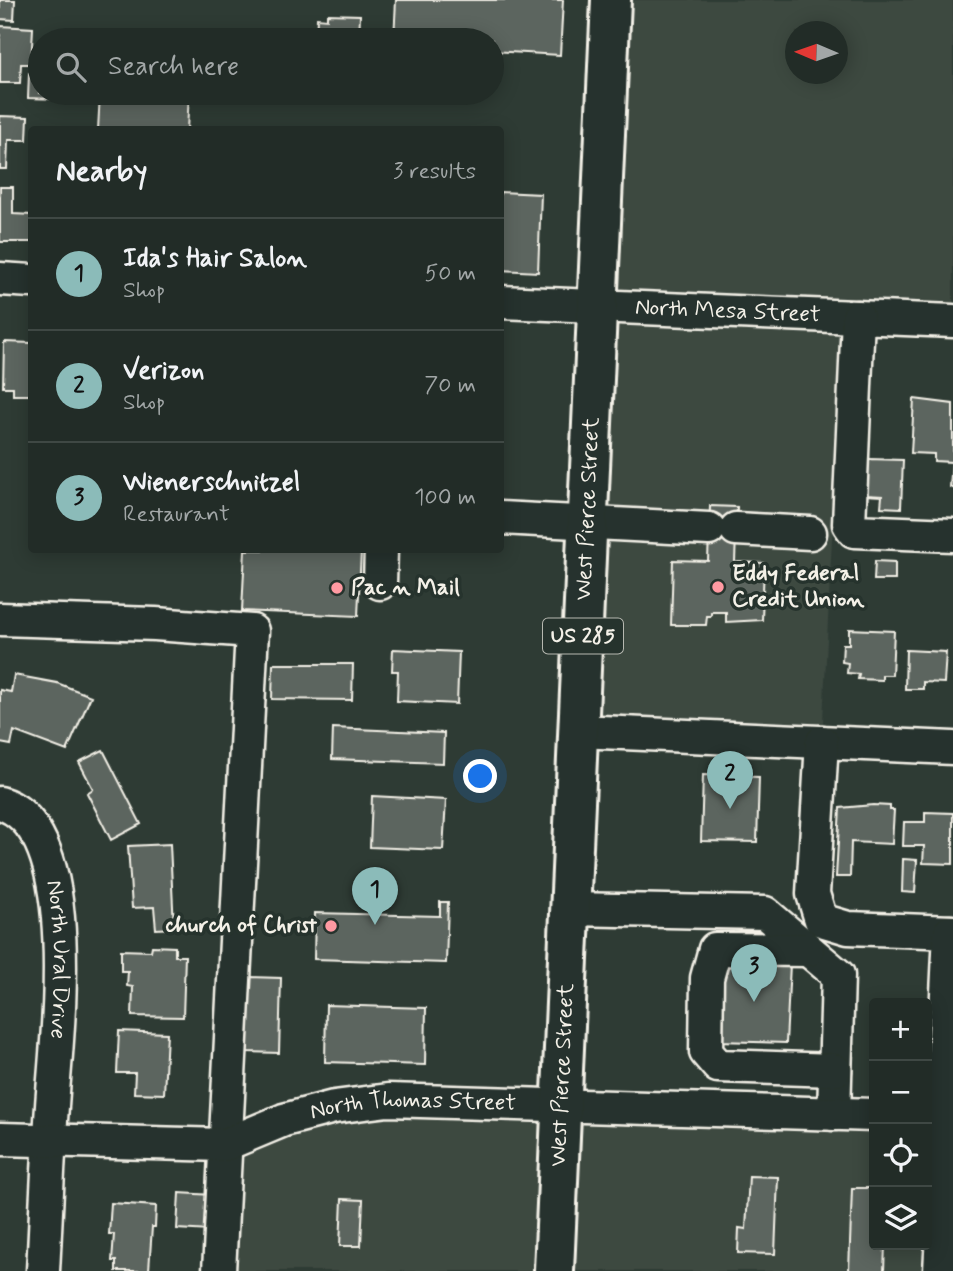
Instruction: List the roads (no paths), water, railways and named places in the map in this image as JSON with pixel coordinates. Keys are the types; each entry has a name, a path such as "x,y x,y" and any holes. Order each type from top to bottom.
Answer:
{"highway":[{"name":"West Pierce Street","path":"554,1271 611,0"}],"street":[{"path":"0,279 28,281"},
{"name":"North Mesa Street","path":"504,302 953,321"},
{"path":"858,317 849,524 854,531 953,535"},
{"path":"504,518 810,533"},
{"path":"380,583 381,553"},
{"path":"0,620 155,624 252,631 219,1271"},
{"path":"578,731 953,748"},
{"path":"822,742 813,894 821,920 848,928 952,932 940,1118 944,1183 940,1271"},
{"name":"North Ural Drive","path":"0,803 21,814 30,824 53,877 57,906 60,973 43,1271"},
{"path":"570,909 765,913 838,975 834,1114"},
{"path":"808,950 715,949 707,978 706,1052 718,1066 835,1070"},
{"name":"North Thomas Street","path":"0,1139 224,1145 285,1120 334,1107 388,1100 869,1115"}],"place":[{"name":"Eddy Federal Credit Union","path":"718,587"},
{"name":"Pac n Mail","path":"337,588"},
{"name":"Verizon","path":"730,809"},
{"name":"Ida's Hair Salon","path":"375,925"},
{"name":"church of Christ","path":"331,926"},
{"name":"Wienerschnitzel","path":"754,1002"}]}
